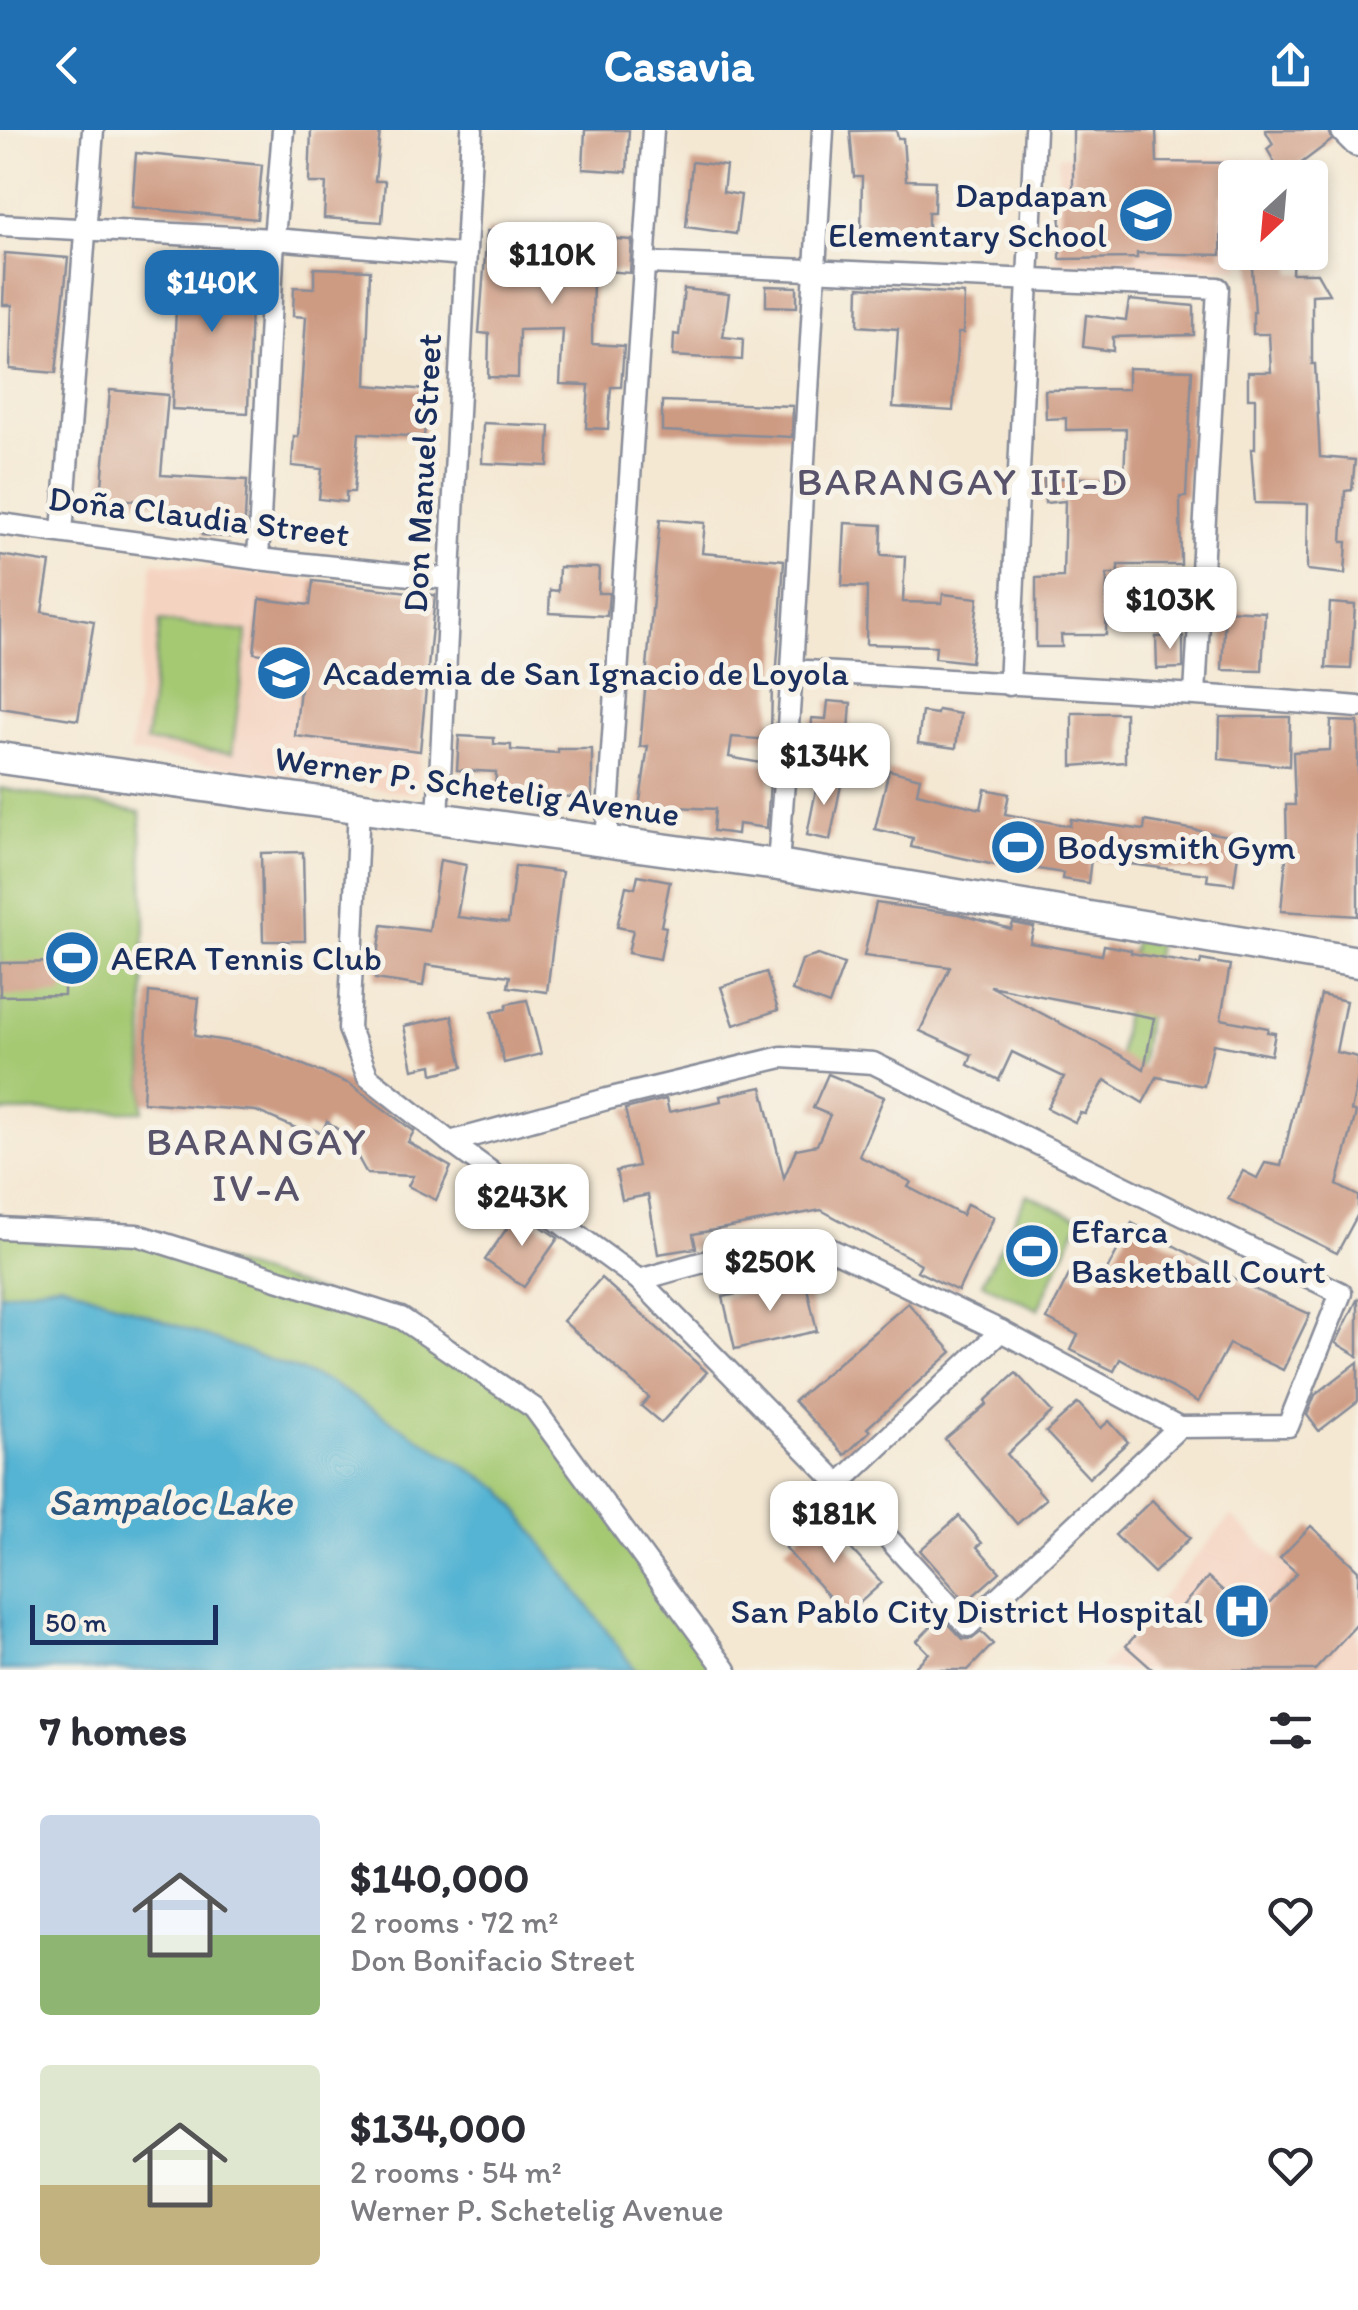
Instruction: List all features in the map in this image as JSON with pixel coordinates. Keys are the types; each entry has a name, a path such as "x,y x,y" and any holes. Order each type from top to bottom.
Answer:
{"main road":[{"path":"1347,130 1358,142"},
{"name":"Werner P. Schetelig Avenue","path":"0,758 778,865 1358,962"}],"street":[{"path":"62,532 94,130"},
{"path":"258,559 283,130"},
{"name":"Don Manuel Street","path":"438,818 472,130"},
{"path":"606,842 654,130"},
{"path":"778,865 822,130"},
{"path":"1009,685 1035,130"},
{"path":"0,225 274,240 464,256"},
{"path":"647,263 1218,288 1195,694"},
{"name":"Doña Claudia Street","path":"0,524 258,559 450,579"},
{"path":"792,670 1358,707"},
{"path":"359,806 348,1029 368,1077 639,1280 839,1484 968,1626 1179,1427"},
{"path":"450,1142 782,1057 872,1062 1341,1293 1288,1426 1179,1427 1001,1332 830,1249 800,1245 762,1248 639,1280"},
{"path":"0,1228 137,1235 400,1318 534,1408 726,1670"},
{"path":"839,1484 1001,1332"}],"shaded area":[{"name":"Dapdapan Elementary School","path":"1059,156 1267,159 1218,160 1218,268 1056,264"},
{"name":"Academia de San Ignacio de Loyola","path":"153,562 437,595 416,794 130,753"},
{"name":"San Pablo City District Hospital","path":"1231,1516 1358,1633 1358,1670 1099,1670"}],"green space":[{"path":"160,621 247,632 232,753 146,742"},
{"name":"AERA Tennis Club","path":"0,788 140,812 145,914 143,1111 0,1112"},
{"path":"1134,940 1157,943 1139,1077 1118,1065"},
{"name":"Efarca Basketball Court","path":"1027,1194 1080,1219 1038,1309 982,1283"},
{"path":"0,1228 137,1235 401,1318 534,1408 726,1670 635,1670 503,1490 61,1283 0,1294"}],"water":[{"name":"Sampaloc Lake","path":"61,1283 327,1381 503,1490 635,1670 0,1670 0,1294"}],"building":[{"path":"311,130 380,130 375,181 385,181 382,222 324,218 326,183 309,183"},
{"path":"585,130 629,130 627,172 583,169"},
{"path":"896,130 898,138 903,138 906,180 935,181 928,235 861,236 862,177 854,177 850,131"},
{"name":"Dapdapan Elementary School","path":"1073,130 1156,130 1157,162 1218,163 1218,255 1137,253 1137,258 1060,259 1061,195 1073,195"},
{"path":"1265,130 1329,130 1332,140 1306,160 1273,160 1267,149 1273,144"},
{"path":"136,153 262,165 257,219 132,207"},
{"path":"692,162 726,166 723,192 741,195 736,234 686,227"},
{"path":"487,231 632,240 630,273 593,270 592,344 624,346 621,387 611,387 608,429 586,428 589,385 560,384 563,329 519,330 518,378 488,377 489,334 479,333"},
{"path":"5,253 68,258 56,373 10,369 12,305 3,305"},
{"path":"178,257 252,261 248,413 172,409"},
{"path":"314,268 370,270 366,385 428,390 424,437 359,433 354,492 346,492 346,502 319,499 322,469 292,466 294,436 298,437 306,317 293,316 294,287 314,288"},
{"path":"1252,270 1317,273 1329,294 1312,295 1312,364 1320,457 1355,460 1352,490 1345,491 1345,574 1307,570 1308,504 1255,503 1251,449 1255,449 1255,398 1248,398 1248,372 1271,372 1269,334 1253,334"},
{"path":"766,286 797,287 797,307 766,306"},
{"path":"859,287 964,294 953,411 893,407 898,329 858,326"},
{"path":"684,289 729,294 723,337 743,339 742,360 673,356"},
{"path":"1129,300 1194,306 1194,335 1113,337 1113,351 1083,347 1086,315 1126,320"},
{"path":"1128,368 1192,370 1186,497 1180,497 1181,565 1118,565 1118,574 1107,574 1106,635 1061,635 1062,647 1036,647 1036,578 1063,577 1065,501 1045,503 1044,478 1124,478 1126,429 1066,430 1066,418 1046,419 1045,390 1128,389"},
{"path":"110,390 168,395 161,475 247,480 244,538 202,535 203,522 165,519 166,503 101,498"},
{"path":"662,401 793,406 792,437 662,431"},
{"path":"483,423 550,426 548,466 482,463"},
{"path":"660,519 705,523 702,553 784,560 776,681 772,681 771,740 732,737 729,757 771,765 767,828 738,824 737,834 713,831 715,809 677,807 676,814 639,808 648,746 640,747"},
{"path":"845,523 882,525 881,555 905,556 903,602 942,603 943,594 978,598 971,662 935,658 936,646 866,644 867,587 842,586"},
{"path":"0,555 50,563 42,612 94,621 78,720 0,708"},
{"path":"559,567 599,568 598,593 609,593 607,616 549,613 550,590 558,591"},
{"path":"313,581 435,595 420,751 295,736 303,659 254,653 260,599 310,605"},
{"path":"1330,603 1355,605 1351,669 1326,668"},
{"path":"1225,610 1265,612 1262,671 1222,670"},
{"path":"1183,636 1183,668 1157,669 1156,637"},
{"path":"828,701 851,703 848,745 811,742 812,718 826,719"},
{"path":"938,710 960,714 956,748 918,743 922,712 937,714"},
{"path":"1072,713 1125,713 1125,762 1072,766"},
{"path":"1220,717 1290,717 1289,766 1219,759"},
{"path":"1331,721 1358,722 1358,916 1281,911 1287,848 1286,805 1295,805 1293,752 1330,750"},
{"path":"459,736 494,738 494,744 511,745 511,750 558,753 558,749 592,749 592,798 495,793 496,772 457,770"},
{"path":"889,770 920,778 917,793 981,809 985,789 1009,794 1005,814 1070,826 1071,819 1144,830 1145,821 1240,838 1234,884 1207,881 1208,874 1091,859 1088,883 1062,879 1063,873 996,862 995,865 911,847 913,838 875,829"},
{"path":"819,775 842,780 830,840 807,835"},
{"path":"303,852 305,941 263,941 261,853"},
{"path":"440,860 466,865 457,917 508,923 515,866 562,872 547,992 508,987 510,976 426,965 423,986 375,979 382,925 429,931"},
{"path":"638,875 670,881 661,926 666,927 660,959 628,953 633,930 617,927 626,886 635,888"},
{"path":"876,903 958,914 1011,929 1013,923 1034,927 1030,943 1102,955 1104,945 1200,965 1201,960 1230,965 1221,1019 1268,1028 1267,1032 1275,1033 1271,1055 1213,1044 1204,1086 1157,1077 1143,1103 1105,1080 1085,1114 1080,1113 1075,1122 1047,1108 1064,1077 1012,1052 999,1080 968,1065 972,1055 920,1031 950,967 864,956","holes":["990,986 1154,1018 1144,1069"]},
{"path":"818,955 844,964 829,1005 792,991 802,960"},
{"path":"64,962 64,995 0,996 0,963"},
{"path":"766,972 778,1010 734,1025 721,987"},
{"path":"149,992 199,998 195,1036 257,1046 350,1084 414,1131 408,1142 451,1167 436,1200 408,1186 413,1176 367,1174 354,1142 327,1121 322,1133 307,1127 305,1132 256,1111 143,1102"},
{"path":"1321,995 1346,1001 1336,1052 1358,1057 1351,1111 1356,1113 1337,1185 1358,1196 1358,1214 1337,1253 1228,1199 1243,1171 1257,1178 1265,1163 1281,1166"},
{"path":"527,1000 541,1054 504,1063 492,1012"},
{"path":"452,1016 463,1067 433,1074 432,1065 413,1069 404,1026"},
{"path":"828,1074 884,1097 859,1156 911,1182 908,1187 962,1215 967,1204 994,1217 958,1291 917,1271 921,1264 821,1210 693,1234 696,1248 658,1254 648,1195 622,1200 616,1171 638,1166 625,1109 666,1099 669,1112 762,1087 784,1178 796,1149 817,1145 830,1115 813,1108"},
{"path":"519,1211 558,1238 524,1287 485,1260"},
{"path":"1132,1223 1258,1291 1310,1314 1283,1370 1229,1344 1198,1402 1120,1359 1114,1371 1071,1350 1078,1335 1047,1319 1071,1271 1099,1285"},
{"path":"601,1278 707,1372 661,1423 641,1406 649,1397 563,1321"},
{"path":"805,1279 817,1331 735,1349 723,1297"},
{"path":"1358,1298 1358,1356 1336,1343"},
{"path":"908,1303 952,1352 867,1428 870,1431 845,1455 794,1401"},
{"path":"1358,1362 1358,1401 1319,1431 1307,1415 1315,1395"},
{"path":"1016,1373 1052,1412 1007,1454 1046,1499 1017,1524 945,1439"},
{"path":"1078,1403 1101,1428 1109,1421 1128,1442 1089,1478 1046,1432"},
{"path":"1152,1500 1190,1538 1154,1573 1115,1535"},
{"path":"821,1516 882,1583 846,1615 785,1548"},
{"path":"959,1516 982,1543 977,1547 1000,1572 966,1602 920,1550"},
{"name":"San Pablo City District Hospital","path":"1311,1526 1358,1570 1358,1623 1315,1670 1153,1670 1126,1646 1155,1613 1167,1623 1208,1577 1254,1619 1297,1573 1280,1558"},
{"path":"941,1616 963,1639 972,1639 981,1632 993,1644 968,1670 912,1670 929,1653 917,1641"}],"place":[{"name":"Dapdapan Elementary School","path":"1146,215"},
{"name":"Academia de San Ignacio de Loyola","path":"284,673"},
{"name":"Bodysmith Gym","path":"1018,847"},
{"name":"AERA Tennis Club","path":"72,958"},
{"name":"Efarca Basketball Court","path":"1032,1251"},
{"name":"San Pablo City District Hospital","path":"1242,1611"}],"district":[{"name":"BARANGAY III-D","path":"963,481"},
{"name":"BARANGAY IV-A","path":"257,1164"}]}
